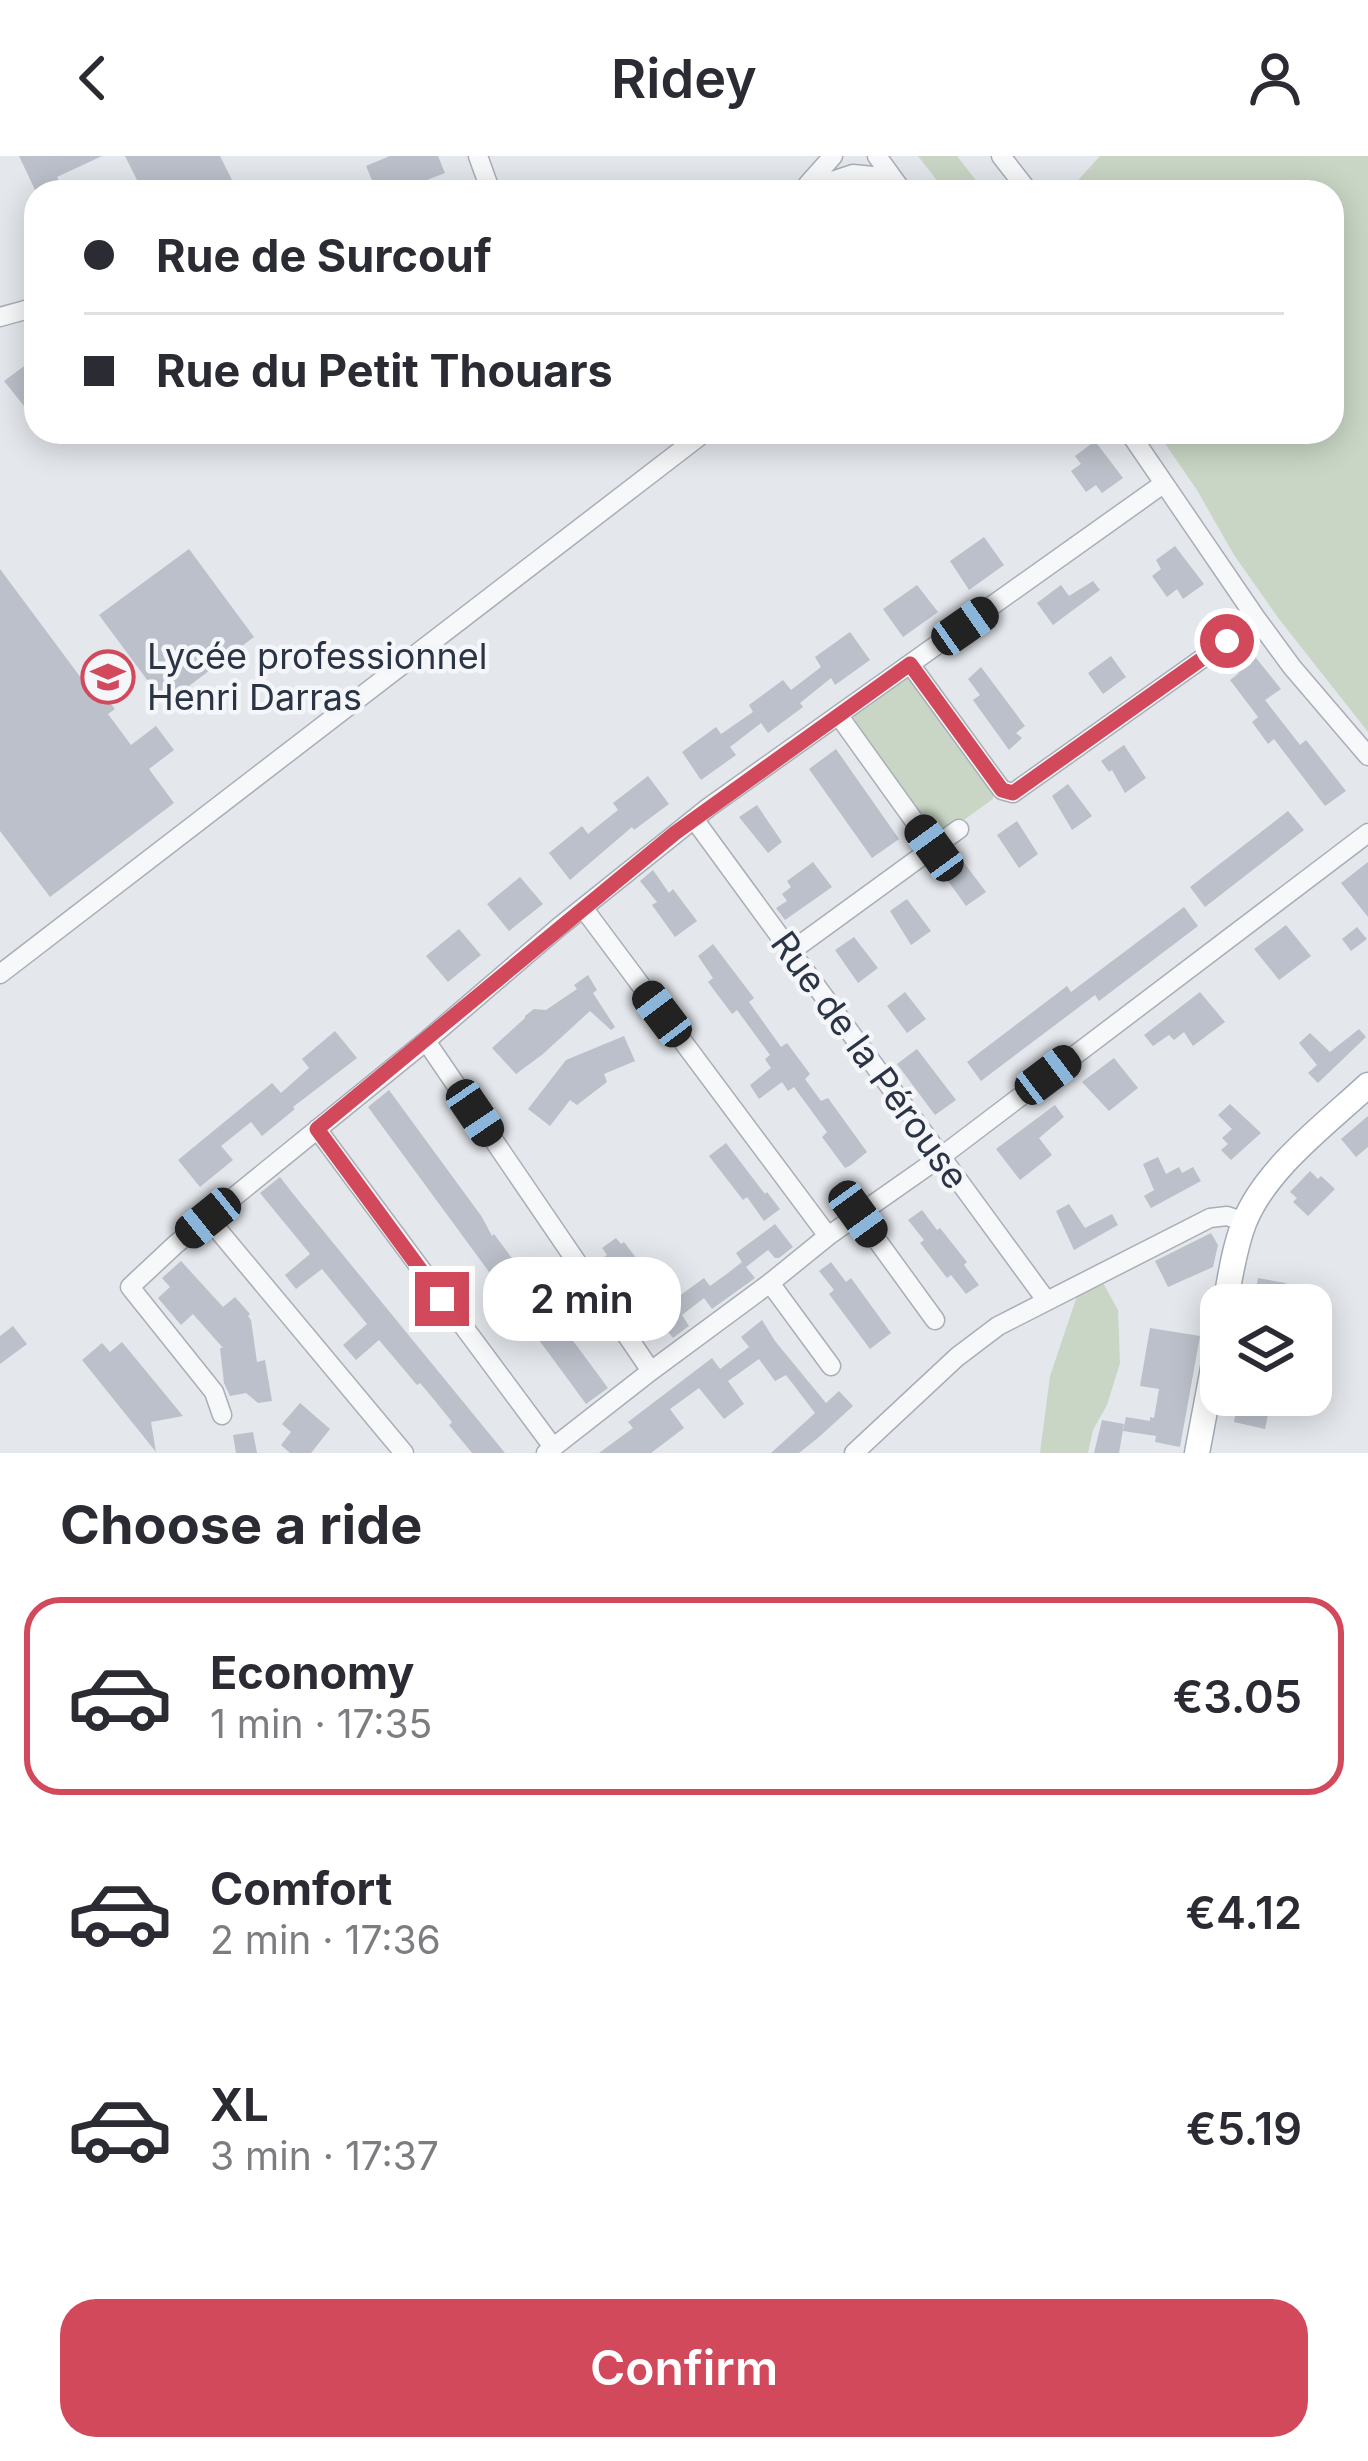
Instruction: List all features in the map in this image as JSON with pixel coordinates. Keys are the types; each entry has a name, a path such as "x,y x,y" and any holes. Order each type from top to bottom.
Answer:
{"main road":[{"path":"1229,1284 1245,1222 1268,1183 1368,1085"},
{"path":"1197,1453 1204,1416"}],"street":[{"path":"811,180 833,156"},
{"path":"1001,156 1020,180"},
{"path":"835,180 853,174 878,180"},
{"path":"0,974 689,444"},
{"path":"1137,444 1292,667 1368,756"},
{"path":"222,1415 214,1392 130,1287 694,819 1163,484"},
{"path":"910,664 1002,790 1013,793 1256,618"},
{"path":"838,716 934,848"},
{"name":"Rue de la Pérouse","path":"694,819 1046,1300"},
{"path":"790,952 959,829"},
{"path":"317,1129 550,1450 1368,833"},
{"path":"584,909 828,1236"},
{"path":"426,1041 651,1371"},
{"path":"858,1214 935,1320"},
{"path":"854,1453 957,1357 998,1326 1210,1218 1227,1216 1245,1222"},
{"path":"208,1218 404,1453"},
{"path":"770,1283 831,1366"}],"green space":[{"path":"918,156 957,156 976,180 937,180"},
{"path":"1100,156 1368,156 1368,732 1279,619 1165,444 1344,444 1344,180 1078,180"},
{"path":"904,678 914,679 993,788 993,799 940,837 930,835 852,726 854,714"},
{"path":"1102,1281 1118,1310 1120,1363 1107,1405 1093,1430 1088,1453 1040,1453 1050,1376 1077,1296"}],"building":[{"path":"19,156 102,156 58,180 30,180"},
{"path":"125,156 220,156 232,180 137,180"},
{"path":"390,156 438,156 445,173 427,180 372,180 366,166"},
{"path":"24,366 24,406 4,381"},
{"path":"1097,444 1123,478 1102,493 1096,485 1086,492 1071,471 1081,464 1075,456"},
{"path":"984,537 1004,565 969,590 950,561"},
{"path":"1175,546 1204,584 1183,599 1177,589 1167,597 1152,576 1161,569 1156,560"},
{"path":"189,549 254,637 165,704 99,615"},
{"path":"0,569 90,690 97,686 115,709 108,714 131,745 156,726 174,750 149,769 174,803 50,897 0,831"},
{"path":"1093,581 1100,590 1053,625 1037,603 1061,585 1069,596"},
{"path":"917,585 938,612 903,637 883,609"},
{"path":"850,632 870,660 835,685 831,678 768,733 761,723 730,747 736,755 701,780 682,752 716,727 721,734 753,712 749,705 783,680 791,690 821,667 815,657"},
{"path":"1252,653 1281,689 1265,700 1300,745 1306,740 1346,791 1325,806 1274,739 1268,744 1252,722 1258,717 1230,680 1239,673 1235,666"},
{"path":"1111,656 1126,677 1103,694 1088,673"},
{"path":"981,667 1025,726 1016,733 1022,738 1009,750 973,700 980,695 968,679"},
{"path":"1124,745 1146,778 1125,793 1101,761"},
{"path":"836,749 899,839 872,858 809,769"},
{"path":"648,776 669,804 634,830 632,827 570,880 549,853 582,826 588,834 618,810 613,803"},
{"path":"1068,784 1092,816 1072,830 1052,796"},
{"path":"757,805 782,842 768,853 739,817"},
{"path":"1288,811 1304,830 1205,907 1190,887"},
{"path":"1017,821 1038,854 1019,868 997,835"},
{"path":"962,860 986,892 966,906 943,874"},
{"path":"813,862 832,887 785,920 776,908 787,901 782,894 791,887 787,881"},
{"path":"1368,862 1368,917 1341,883"},
{"path":"653,870 697,921 675,937 640,881"},
{"path":"520,877 543,904 509,931 487,904"},
{"path":"907,899 931,931 911,945 890,911"},
{"path":"1184,907 1198,926 1099,1001 1095,995 981,1081 967,1062 1067,986 1071,992"},
{"path":"1286,925 1311,956 1279,980 1254,949"},
{"path":"1357,927 1367,939 1351,951 1342,939"},
{"path":"459,929 481,955 448,982 426,956"},
{"path":"854,937 878,968 858,983 835,950"},
{"path":"713,944 754,998 749,1002 781,1047 787,1043 810,1074 805,1079 821,1101 828,1098 867,1152 851,1165 845,1168 822,1137 827,1132 794,1087 788,1091 782,1082 759,1099 750,1085 771,1068 765,1059 770,1055 737,1010 732,1014 708,982 713,978 698,956"},
{"path":"588,975 597,990 593,993 615,1027 611,1030 590,1011 516,1074 492,1048 534,1009 546,1010 577,989 574,985"},
{"path":"905,992 926,1019 907,1033 887,1006"},
{"path":"1200,992 1225,1022 1193,1046 1184,1032 1153,1046 1144,1035"},
{"path":"1359,1029 1366,1037 1318,1083 1308,1073 1317,1065 1299,1043 1310,1033 1330,1052"},
{"path":"335,1031 357,1058 262,1136 251,1122 221,1146 233,1160 200,1187 178,1160 272,1083 281,1093 309,1068 302,1059"},
{"path":"624,1036 635,1061 604,1074 607,1082 577,1105 570,1100 550,1126 528,1109 566,1060"},
{"path":"917,1049 956,1100 935,1115 897,1064"},
{"path":"1114,1058 1138,1088 1109,1111 1082,1082"},
{"path":"389,1090 608,1388 586,1404 368,1107"},
{"path":"1230,1104 1261,1133 1231,1160 1221,1150 1228,1144 1222,1138 1232,1129 1218,1115"},
{"path":"1055,1105 1064,1117 1039,1138 1052,1155 1020,1180 996,1149"},
{"path":"1368,1116 1368,1147 1356,1157 1341,1139"},
{"path":"726,1143 780,1209 764,1221 709,1156"},
{"path":"1158,1157 1166,1174 1193,1167 1201,1181 1151,1208 1144,1196 1154,1190 1143,1164"},
{"path":"1310,1171 1335,1189 1308,1216 1290,1192"},
{"path":"280,1177 505,1453 472,1453 436,1402 379,1340 356,1360 343,1345 367,1324 322,1269 296,1289 285,1275 310,1254 260,1193"},
{"path":"1069,1204 1085,1228 1112,1214 1118,1225 1074,1250 1056,1211"},
{"path":"922,1210 967,1262 964,1265 979,1285 966,1294 920,1243 924,1240 908,1220"},
{"path":"775,1224 793,1247 779,1258 768,1250 746,1267 755,1278 712,1309 704,1298 682,1315 689,1326 673,1338 661,1323 677,1311 671,1302 704,1278 710,1286 728,1273 742,1262 736,1253"},
{"path":"1211,1233 1218,1245 1213,1267 1168,1287 1155,1261"},
{"path":"616,1238 659,1288 644,1299 639,1292 634,1296 604,1257 602,1248"},
{"path":"181,1261 223,1307 235,1297 250,1314 257,1362 265,1360 272,1401 258,1403 246,1393 230,1396 224,1383 223,1348 193,1314 181,1325 158,1298 170,1287 162,1278"},
{"path":"831,1262 846,1282 851,1278 891,1333 870,1349 829,1294 834,1290 819,1271"},
{"path":"1258,1278 1286,1283 1286,1284 1257,1284"},
{"path":"762,1320 826,1403 839,1391 853,1406 819,1437 799,1453 771,1453 815,1413 786,1375 775,1381 759,1359 728,1381 744,1404 724,1419 699,1388 670,1409 684,1428 651,1453 599,1453 633,1428 628,1422 712,1358 720,1369 749,1347 741,1337"},
{"path":"13,1326 27,1344 0,1364 0,1336"},
{"path":"1150,1328 1200,1336 1180,1447 1155,1442 1156,1436 1123,1431 1126,1417 1154,1418 1159,1389 1140,1386"},
{"path":"122,1342 183,1416 151,1422 156,1452 82,1360 102,1343 110,1352"},
{"path":"300,1403 330,1429 311,1453 290,1453 281,1445 291,1432 282,1424"},
{"path":"1235,1416 1268,1416 1265,1429 1234,1422"},
{"path":"1102,1420 1124,1424 1119,1453 1094,1453"},
{"path":"253,1432 257,1453 236,1453 233,1435"}],"place":[{"name":"Lycée professionnel Henri Darras","path":"108,677"}],"route":[{"path":"442,1299 317,1129 709,807 910,664 1002,790 1013,793 1227,641"}]}
